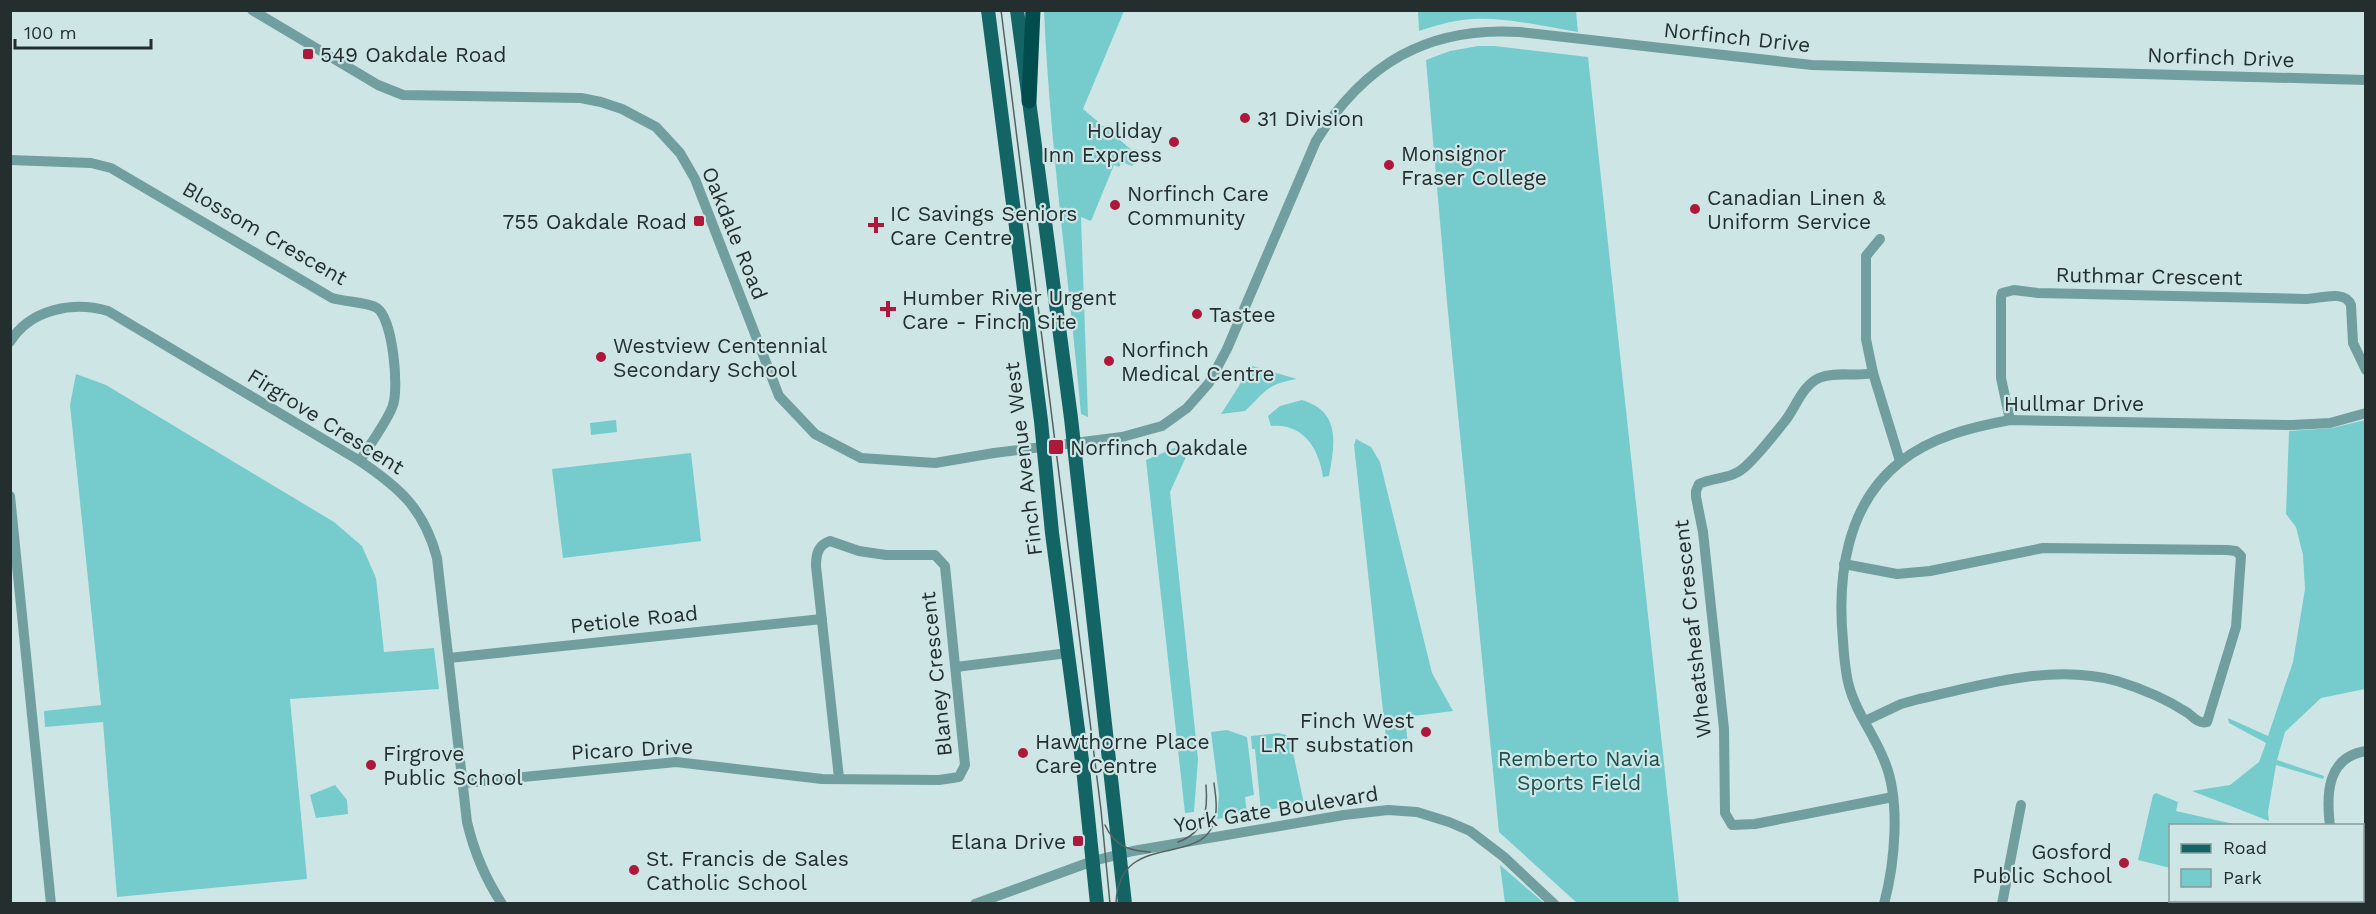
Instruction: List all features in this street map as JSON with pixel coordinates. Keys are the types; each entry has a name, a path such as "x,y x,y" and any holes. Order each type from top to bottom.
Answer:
{"highway":[{"path":"1029,101 1033,10"}],"main road":[{"name":"Finch Avenue West","path":"988,10 1097,903"},
{"path":"1017,10 1073,444 1125,903"}],"street":[{"name":"Oakdale Road","path":"252,10 378,85 403,95 581,98 622,109 656,127 680,153 695,179 779,396 815,434 861,458 935,464 994,453 1073,444"},
{"name":"Norfinch Drive","path":"1073,444 1140,433 1162,426 1187,408 1209,383 1227,350 1316,141 1327,123 1365,79 1387,63 1408,51 1456,34 1520,32 1812,65 2366,80"},
{"name":"Blossom Crescent","path":"10,160 91,164 111,168 332,298 378,309 385,316 390,336 395,387 394,404 360,461"},
{"path":"1880,239 1866,256 1864,322 1873,372 1900,462"},
{"name":"Ruthmar Crescent","path":"2010,420 2001,378 2000,350 2001,298 2002,293 2007,290 2038,293 2305,299 2341,296 2349,300 2351,305 2353,343 2366,370"},
{"name":"Firgrove Crescent","path":"10,342 14,326 67,307 88,307 108,311 360,461 400,490 430,532 437,558 466,822 474,850 498,903"},
{"name":"Wheatsheaf Crescent","path":"1873,372 1863,375 1831,375 1819,378 1810,384 1786,420 1745,467 1736,474 1699,484 1696,491 1703,532 1725,729 1725,813 1727,819 1732,825 1755,824 1893,797"},
{"name":"Hullmar Drive","path":"1884,903 1890,870 1893,797 1889,772 1852,696 1845,669 1840,613 1840,592 1848,543 1861,510 1880,482 1900,462 1950,435 1977,426 2010,420 2292,425 2330,423 2366,413"},
{"path":"10,496 51,903"},
{"name":"Blaney Crescent","path":"830,541 859,551 886,555 935,555 945,566 957,667 965,765 959,777 939,780 840,778 822,619 816,557 823,543 830,541"},
{"path":"1844,564 1888,572 1918,572 2026,550 2059,547 2236,550 2241,556 2236,627 2207,722 2199,722 2178,707 2118,681 2089,675 2056,673 1919,699 1893,707 1865,721"},
{"name":"Petiole Road","path":"449,658 822,619"},
{"path":"957,667 1068,653"},
{"path":"2330,824 2329,797 2336,768 2341,760 2349,755 2366,751"},
{"name":"Picaro Drive","path":"462,783 676,762 822,779 840,778"},
{"path":"2002,903 2021,805"},
{"name":"York Gate Boulevard","path":"1093,861 1119,854 1365,812 1388,810 1417,812 1449,822 1486,841 1554,903"},
{"path":"975,903 1093,861"}],"green space":[{"path":"1044,11 1124,11 1083,109 1140,157 1132,166 1122,162 1119,167 1114,165 1091,221 1081,217 1088,417 1081,414 1055,163"},
{"path":"1418,11 1576,11 1578,32 1486,19 1456,21 1419,31"},
{"name":"Remberto Navia Sports Field","path":"1478,46 1588,57 1679,903 1577,903 1499,832 1447,302 1426,60 1450,51"},
{"path":"1249,365 1297,379 1273,386 1245,411 1221,414 1239,386"},
{"path":"76,374 106,385 334,522 362,546 376,578 384,652 434,648 439,689 290,699 307,879 117,897 103,722 45,727 44,711 101,705 70,405"},
{"path":"1302,400 1315,405 1324,412 1329,421 1332,430 1333,452 1329,476 1323,477 1318,456 1308,440 1300,433 1282,426 1271,426 1268,416 1280,406"},
{"path":"616,420 617,432 591,435 590,423"},
{"path":"2365,420 2365,689 2321,698 2285,732 2277,760 2324,776 2323,779 2276,765 2268,812 2269,821 2192,791 2230,785 2259,762 2266,743 2229,723 2228,718 2268,736 2293,662 2305,589 2303,555 2296,527 2286,514 2289,431 2332,428"},
{"path":"1356,439 1371,447 1380,462 1432,673 1453,711 1405,717 1408,745 1392,747 1386,738 1354,445"},
{"path":"1186,443 1185,459 1170,492 1198,759 1194,812 1185,813 1146,460"},
{"path":"691,453 701,541 563,558 552,469"},
{"path":"1227,730 1247,737 1254,795 1245,797 1247,814 1217,819 1219,795 1211,732"},
{"path":"1278,733 1286,735 1291,743 1304,804 1261,811 1255,749 1252,749 1251,736"},
{"path":"335,785 347,800 348,814 316,818 310,795"},
{"path":"2156,793 2178,802 2176,811 2234,824 2169,824 2169,868 2138,860 2153,795"},
{"path":"1500,865 1544,903 1505,903"}],"tram line":[{"path":"1001,10 1101,810 1110,904"},
{"path":"1116,904 1121,880 1132,865 1147,856 1199,841 1211,830 1216,811 1214,783"},
{"path":"1178,842 1187,838 1200,826 1205,811 1206,785"},
{"path":"1105,825 1113,838 1123,846 1150,852"}],"place":[{"name":"549 Oakdale Road","path":"308,54"},
{"name":"31 Division","path":"1245,118"},
{"name":"Holiday Inn Express","path":"1174,142"},
{"name":"Monsignor Fraser College","path":"1389,165"},
{"name":"Norfinch Care Community","path":"1115,205"},
{"name":"Canadian Linen & Uniform Service","path":"1695,209"},
{"name":"755 Oakdale Road","path":"699,221"},
{"name":"IC Savings Seniors Care Centre","path":"876,225"},
{"name":"Humber River Urgent Care - Finch Site","path":"888,309"},
{"name":"Tastee","path":"1197,314"},
{"name":"Westview Centennial Secondary School","path":"601,357"},
{"name":"Norfinch Medical Centre","path":"1109,361"},
{"name":"Norfinch Oakdale","path":"1056,447"},
{"name":"Finch West LRT substation","path":"1426,732"},
{"name":"Hawthorne Place Care Centre","path":"1023,753"},
{"name":"Firgrove Public School","path":"371,765"},
{"name":"Elana Drive","path":"1078,841"},
{"name":"Gosford Public School","path":"2124,863"},
{"name":"St. Francis de Sales Catholic School","path":"634,870"}]}
